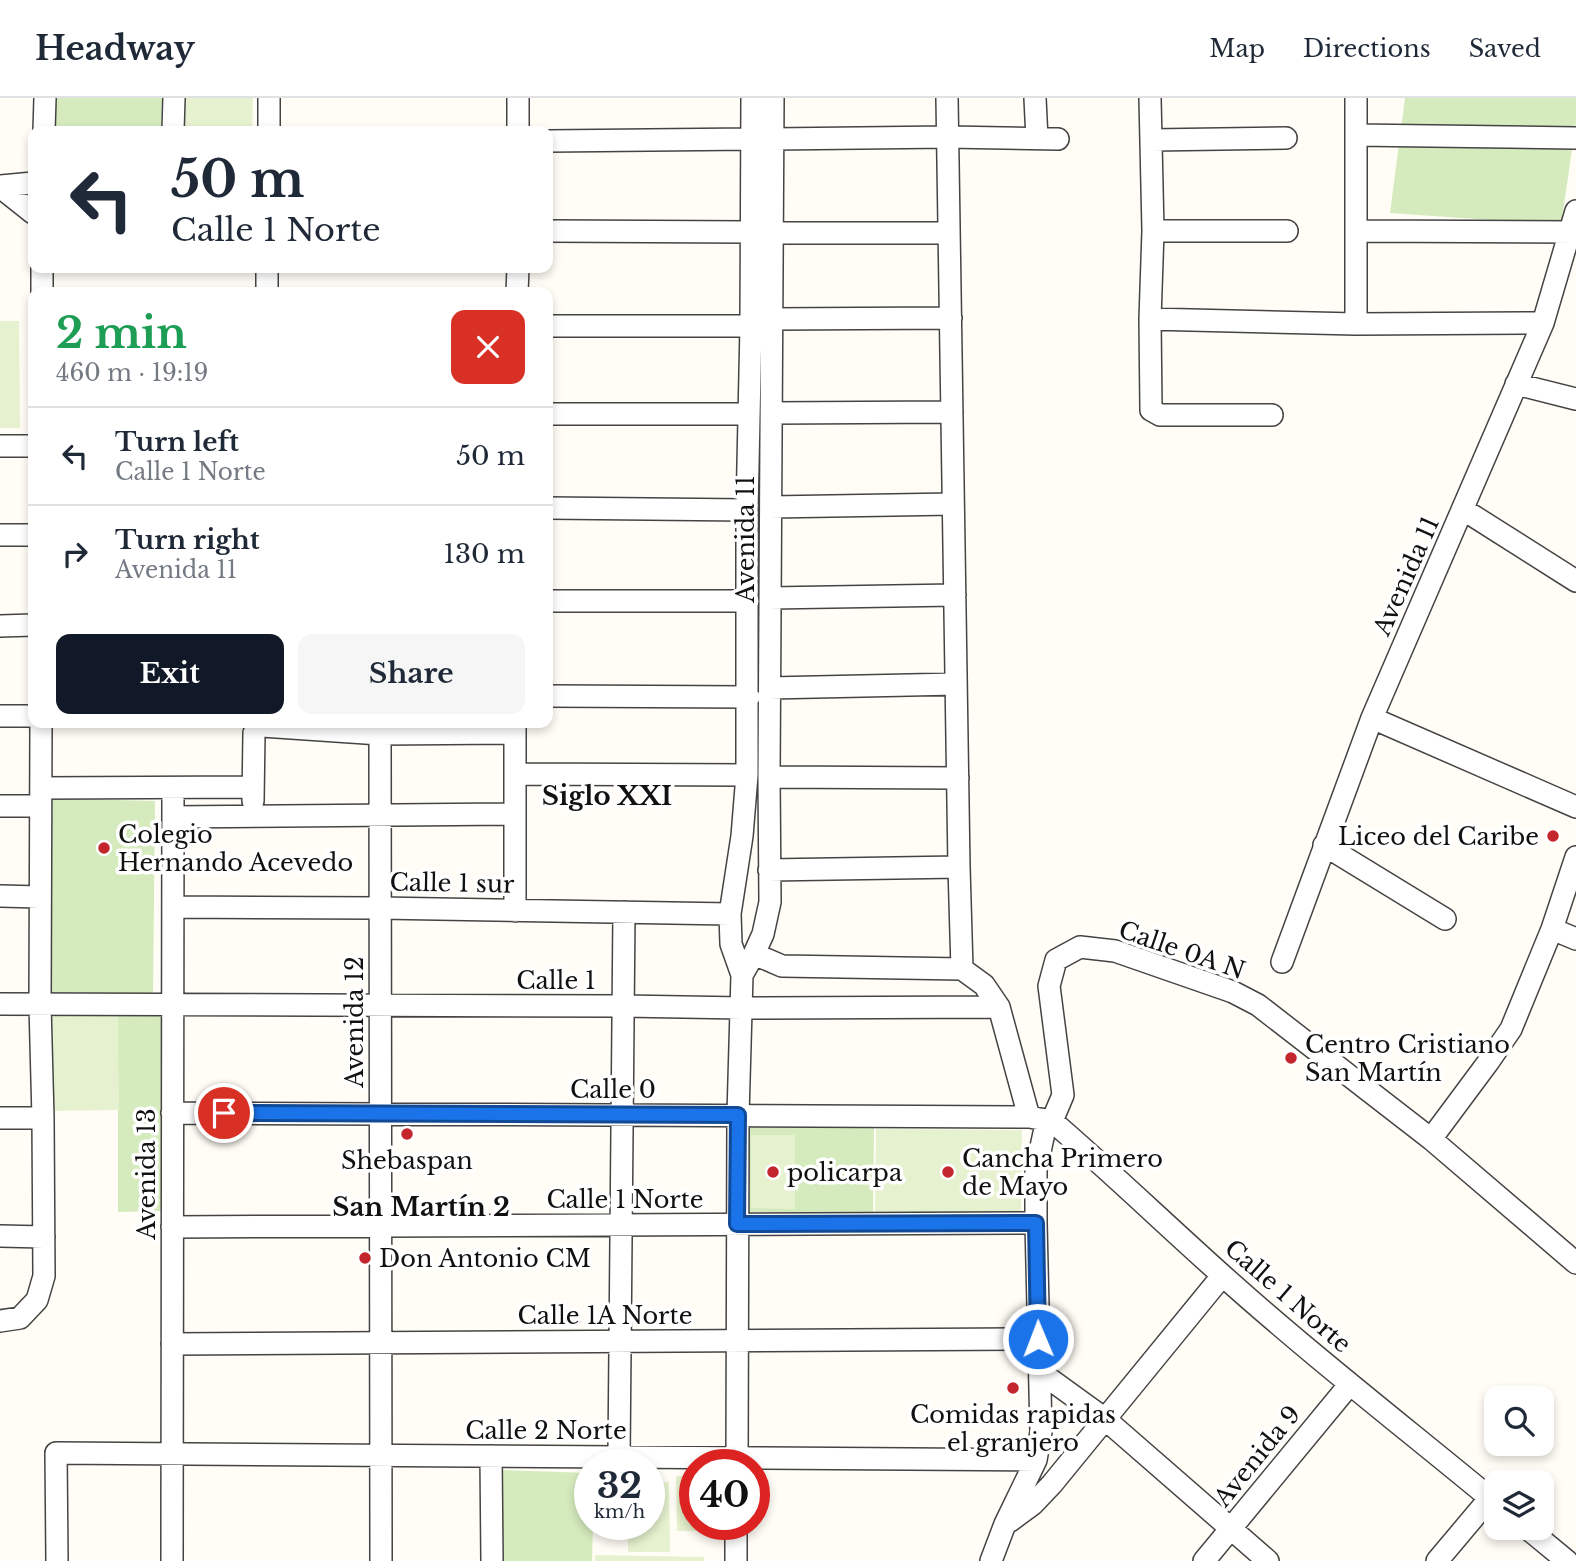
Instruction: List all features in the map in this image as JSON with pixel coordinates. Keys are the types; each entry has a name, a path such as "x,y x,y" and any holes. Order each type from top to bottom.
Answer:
{"street":[{"path":"44,126 45,98"},
{"path":"173,126 174,98"},
{"path":"268,126 269,98"},
{"path":"518,98 518,126"},
{"name":"Avenida 11","path":"742,975 763,934 770,902 769,870 749,697 747,510 752,98"},
{"name":"Avenida 11","path":"737,1449 738,1115 742,975 731,944 730,914 742,836 758,776 770,688 773,98"},
{"path":"947,98 962,968"},
{"path":"773,139 1047,139 1035,98"},
{"path":"1150,98 1153,231 1151,410 1160,415 1272,415"},
{"path":"1356,98 1356,324"},
{"path":"1356,135 1576,138"},
{"path":"1152,140 1286,138"},
{"path":"553,141 751,139"},
{"path":"0,186 28,183"},
{"path":"0,186 28,209"},
{"name":"Avenida 11","path":"1282,962 1372,719 1543,323 1573,232 1576,211"},
{"path":"553,231 750,232"},
{"path":"1153,231 1287,231"},
{"path":"1357,231 1573,232"},
{"path":"773,233 949,233"},
{"path":"772,319 951,318"},
{"path":"1150,319 1356,324 1543,323"},
{"path":"553,326 751,326"},
{"path":"1516,384 1576,399"},
{"path":"772,413 952,412"},
{"path":"553,414 749,414"},
{"path":"0,446 28,446"},
{"path":"771,507 953,505"},
{"path":"553,508 747,510"},
{"path":"1464,510 1576,581"},
{"path":"0,535 28,535"},
{"path":"770,598 955,595"},
{"path":"553,601 748,601"},
{"path":"0,626 28,625"},
{"path":"770,688 956,684"},
{"path":"553,696 749,697"},
{"path":"0,716 28,716"},
{"path":"1372,719 1576,807"},
{"path":"10,1319 37,1300 44,1276 40,1005 41,728"},
{"path":"253,817 254,733 258,728"},
{"path":"326,728 515,728 515,911"},
{"name":"Avenida 12","path":"368,730 379,815 382,1561"},
{"path":"515,774 958,778"},
{"path":"0,806 41,797 173,788 253,787"},
{"name":"Avenida 13","path":"172,1561 173,788"},
{"path":"173,817 514,814"},
{"path":"1324,845 1445,919"},
{"path":"1431,1139 1511,1029 1552,929 1576,857"},
{"path":"769,870 959,867"},
{"path":"0,897 40,897"},
{"name":"Calle 1 sur","path":"173,907 730,914"},
{"path":"619,1449 624,912"},
{"path":"1552,929 1576,939"},
{"name":"Calle 0A N","path":"1052,1121 1063,1095 1049,986 1056,960 1080,947 1115,951 1233,992 1258,1005 1431,1139 1576,1263"},
{"path":"754,954 782,966 962,968 984,985 999,1007 1029,1117"},
{"name":"Calle 1","path":"0,1004 999,1007"},
{"name":"Calle 0","path":"172,1113 1029,1117 1052,1121"},
{"path":"0,1118 43,1118"},
{"path":"991,1561 1005,1524 1036,1460 1041,1432 1036,1170 1044,1133 1052,1121"},
{"name":"Calle 1 Norte","path":"1052,1121 1222,1276 1484,1493"},
{"name":"Calle 1 Norte","path":"172,1227 1036,1223"},
{"path":"0,1236 44,1237"},
{"path":"1005,1524 1033,1504 1052,1484 1222,1276"},
{"name":"Calle 1A Norte","path":"172,1344 1038,1339"},
{"path":"1040,1372 1105,1419 1268,1561"},
{"name":"Avenida 9","path":"1205,1561 1350,1384"},
{"name":"Calle 2 Norte","path":"57,1561 56,1453 574,1457"},
{"path":"491,1456 492,1561"},
{"name":"Calle 2 Norte","path":"770,1461 1036,1460"},
{"path":"1437,1561 1484,1510"},
{"path":"736,1540 736,1561"},
{"path":"1542,1540 1567,1561"}],"green space":[{"path":"52,98 162,98 161,126 52,126"},
{"path":"183,98 253,98 252,126 182,126"},
{"path":"1405,98 1576,98 1576,122 1561,225 1390,213"},
{"path":"0,321 19,321 20,428 0,428"},
{"path":"42,798 155,801 153,996 47,995"},
{"path":"118,1010 164,1010 164,1211 118,1212"},
{"path":"118,1010 119,1110 49,1111 48,1011"},
{"path":"745,1127 874,1128 873,1214 744,1212"},
{"name":"Cancha Primero de Mayo","path":"876,1129 1022,1130 1021,1215 875,1213"},
{"name":"policarpa","path":"751,1135 795,1135 795,1209 751,1208"},
{"path":"499,1470 574,1472 574,1540 593,1540 592,1561 498,1561"},
{"path":"676,1476 679,1476 679,1531"},
{"path":"665,1482 669,1482 670,1552 628,1552 628,1540 665,1540"},
{"path":"595,1555 704,1557 704,1561 595,1561"}],"place":[{"name":"Liceo del Caribe","path":"1553,836"},
{"name":"Colegio Hernando Acevedo","path":"104,848"},
{"name":"Centro Cristiano San Martín","path":"1291,1058"},
{"name":"Shebaspan","path":"407,1134"},
{"name":"policarpa","path":"773,1172"},
{"name":"Cancha Primero de Mayo","path":"948,1172"},
{"name":"Don Antonio CM","path":"365,1258"},
{"name":"Comidas rapidas el granjero","path":"1013,1388"}],"district":[{"name":"Siglo XXI","path":"607,796"},
{"name":"San Martín 2","path":"421,1207"}],"route":[{"path":"224,1113 738,1115 737,1224 1036,1223 1038,1339"}]}
